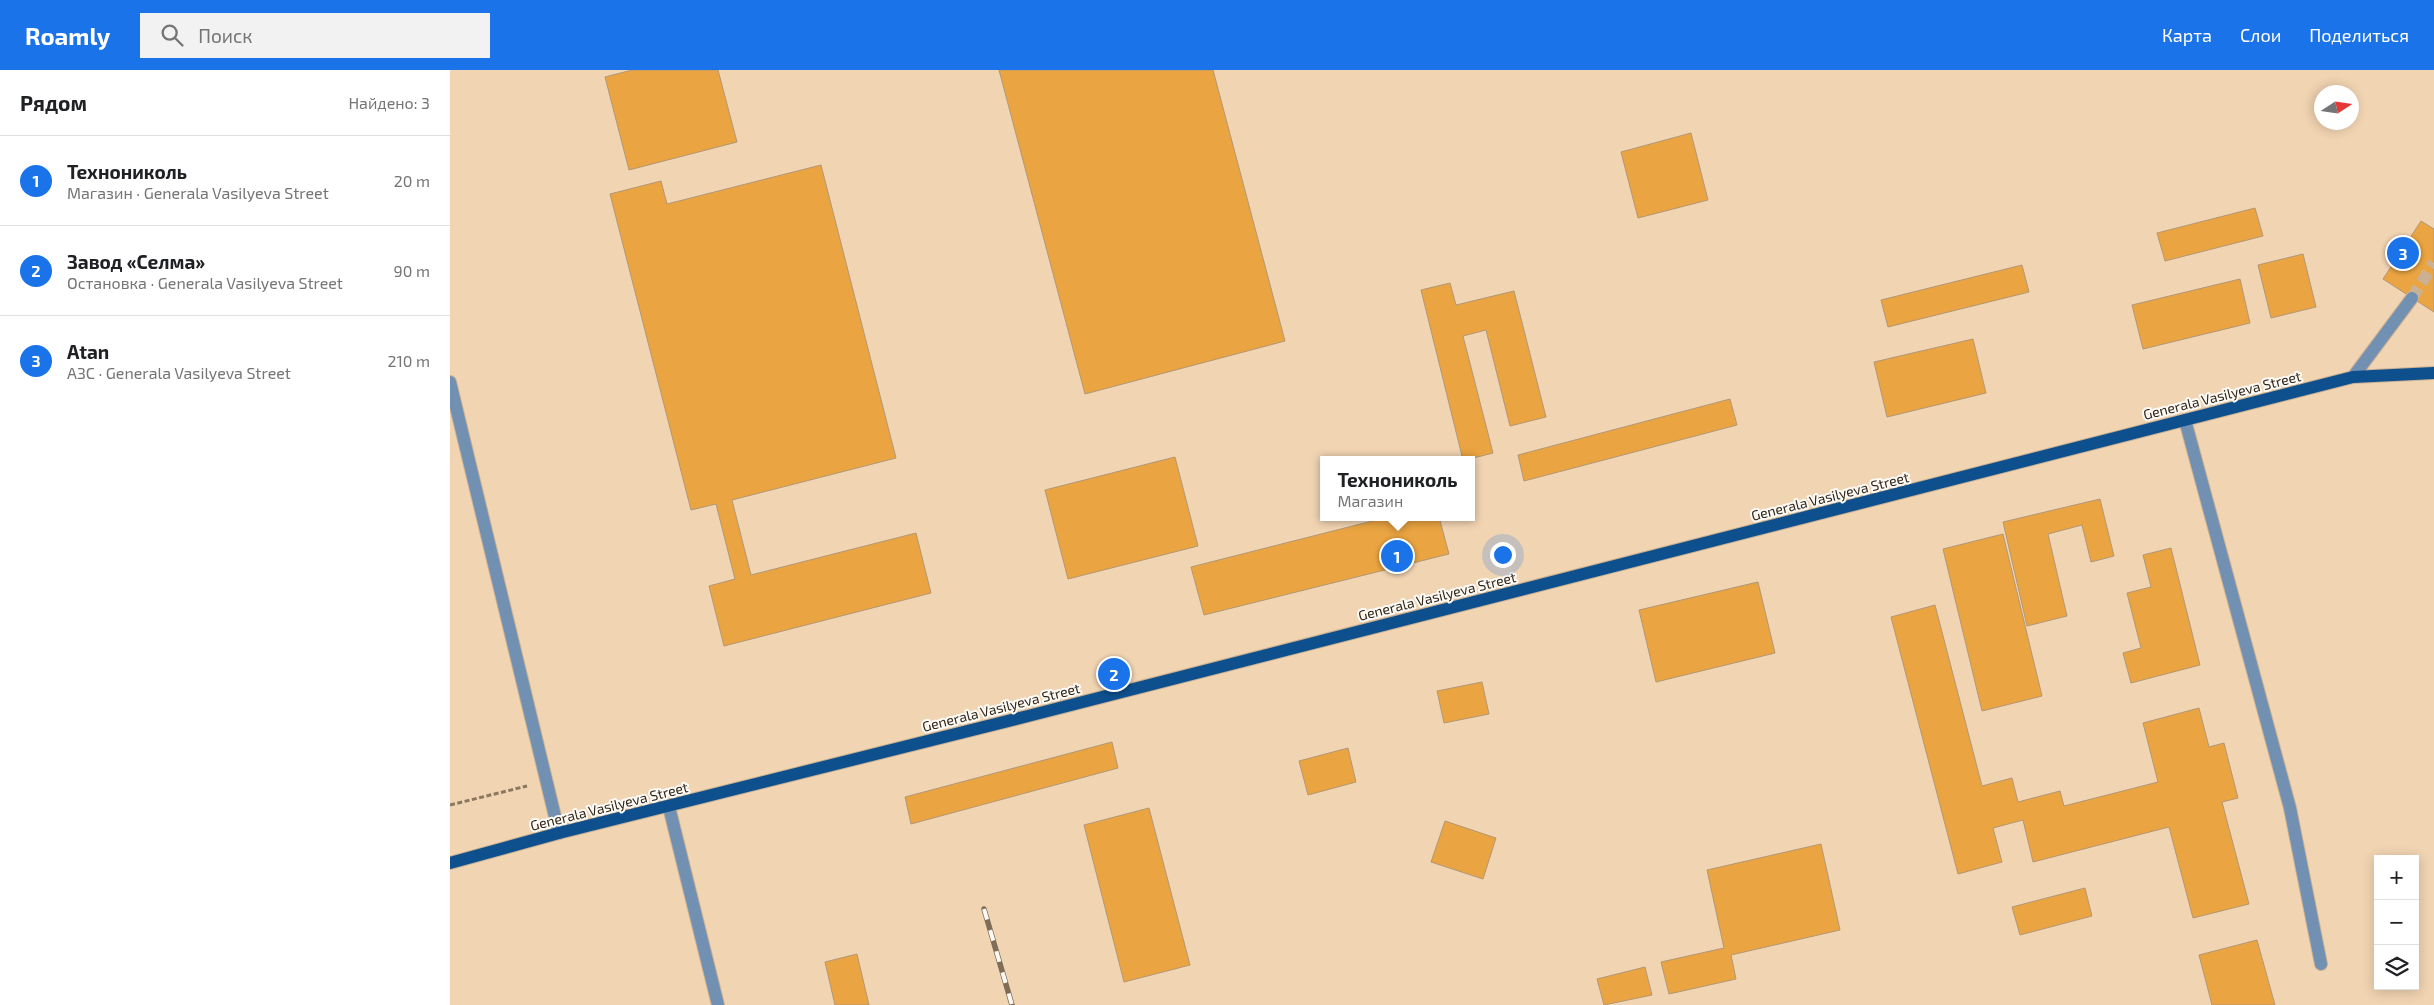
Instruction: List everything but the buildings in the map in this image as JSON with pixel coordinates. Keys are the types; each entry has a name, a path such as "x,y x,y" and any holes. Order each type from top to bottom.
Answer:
{"main road":[{"name":"Generala Vasilyeva Street","path":"450,864 559,833 669,807 2353,377 2434,373"}],"lane":[{"path":"2353,377 2412,298"},
{"path":"450,382 559,833"},
{"path":"2185,420 2290,808 2322,964"},
{"path":"669,807 718,1005"}],"path":[{"path":"450,805 546,782"}],"tunnel":[{"path":"2412,298 2434,263"}],"railway":[{"path":"984,909 1012,1005"}],"place":[{"name":"Atan","path":"2403,253"},
{"name":"Технониколь","path":"1397,556"},
{"name":"Завод «Селма»","path":"1114,674"}]}
